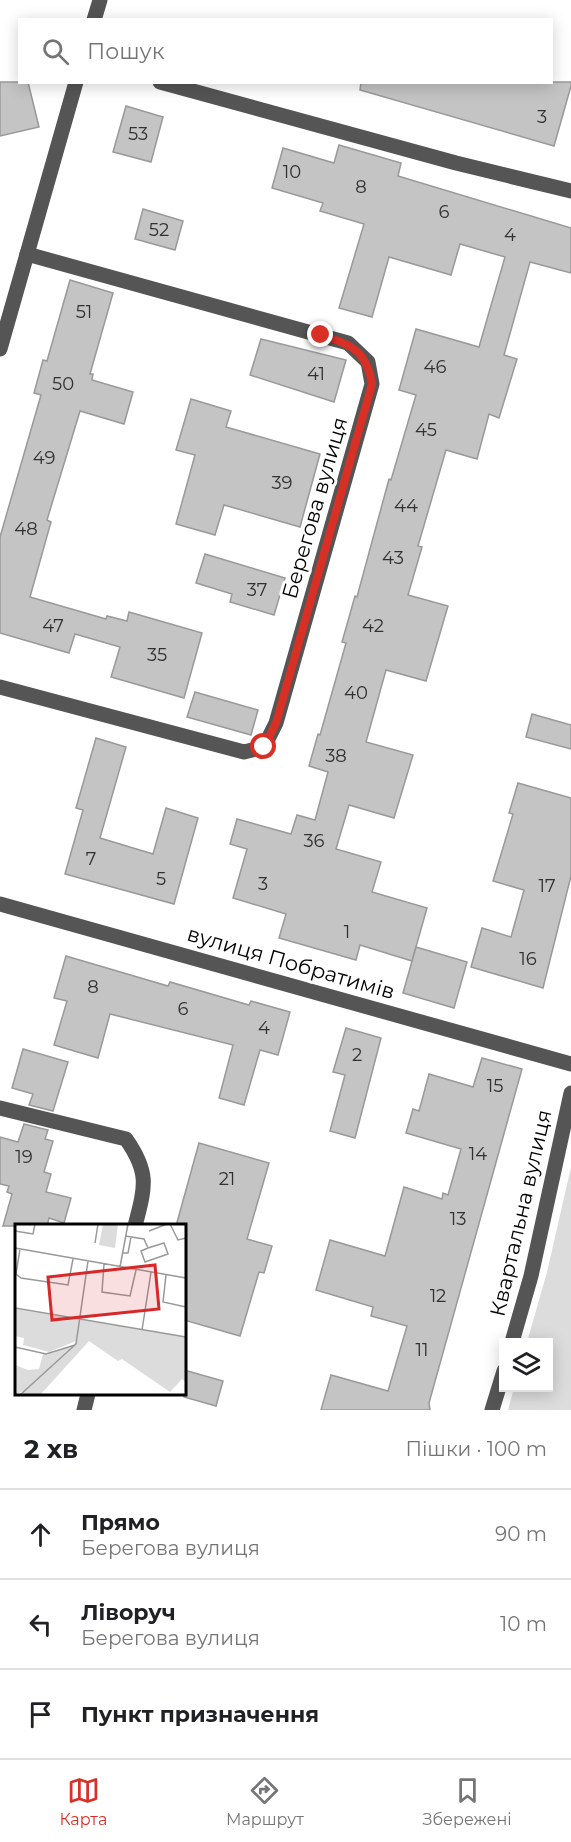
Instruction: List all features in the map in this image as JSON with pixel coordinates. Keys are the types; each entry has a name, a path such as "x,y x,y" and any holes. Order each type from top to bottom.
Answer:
{"street":[{"path":"95,18 100,0"},
{"path":"0,349 75,84"},
{"path":"167,84 456,163 571,191"},
{"name":"Берегова вулиця","path":"0,687 244,752 264,747 276,723 372,384 368,362 348,343 27,254"},
{"name":"вулиця Побратимів","path":"0,904 571,1064"},
{"name":"Квартальна вулиця","path":"513,1338 531,1276 571,1093"},
{"path":"0,1108 126,1139 141,1161 144,1192 136,1224"},
{"path":"492,1410 499,1387"},
{"path":"84,1410 88,1395"}],"shaded area":[{"path":"571,1167 571,1410 508,1410 513,1392 553,1392 553,1338 528,1338 547,1272"}],"building":[{"path":"0,82 28,84 39,127 0,136"},
{"path":"553,82 571,82 554,146 360,90 361,84 553,84"},
{"path":"126,106 163,117 151,162 113,152"},
{"path":"339,145 401,163 398,176 571,228 571,273 530,262 504,355 517,359 499,418 489,414 477,459 446,450 418,546 422,547 408,595 448,606 426,681 386,670 366,742 413,755 394,818 349,805 336,849 381,862 372,892 427,908 412,961 360,945 356,960 279,938 286,914 233,898 247,849 230,844 237,819 291,834 297,815 315,820 328,772 309,766 346,643 342,642 355,596 357,597 389,479 391,480 416,395 399,390 416,329 479,347 505,257 460,244 451,275 389,257 372,317 339,308 364,224 320,211 323,203 272,188 283,148 334,163"},
{"path":"143,209 183,221 175,250 135,239"},
{"path":"70,280 113,293 90,374 93,374 92,380 133,392 124,424 80,411 47,520 51,522 30,597 106,619 107,616 127,621 129,612 202,633 184,698 111,677 120,647 75,634 69,653 0,633 0,537 41,395 34,393 43,360 47,361"},
{"path":"261,339 346,360 334,402 250,375"},
{"path":"191,399 231,411 226,427 320,454 300,527 224,505 215,535 176,524 195,455 176,450"},
{"path":"205,554 285,578 274,615 230,602 232,594 196,583"},
{"path":"195,692 258,710 251,735 187,717"},
{"path":"532,714 571,725 571,749 526,737"},
{"path":"96,738 126,747 100,838 153,854 166,808 198,818 174,904 65,874 83,810 76,808"},
{"path":"518,783 571,798 571,876 543,988 471,967 482,928 511,937 524,890 493,881 513,814 509,813"},
{"path":"416,947 467,962 454,1008 403,993"},
{"path":"66,956 168,986 170,982 249,1005 251,1001 290,1012 278,1055 260,1050 244,1105 219,1098 233,1045 110,1014 98,1058 54,1045 67,1001 54,998"},
{"path":"346,1028 381,1038 355,1138 330,1131 345,1075 333,1072"},
{"path":"23,1049 68,1062 53,1111 29,1105 33,1094 12,1088"},
{"path":"482,1058 522,1069 429,1403 430,1410 321,1410 331,1375 388,1391 407,1326 371,1316 373,1307 316,1290 330,1240 385,1256 404,1187 442,1199 443,1193 448,1195 461,1149 406,1133 413,1109 419,1111 429,1074 473,1087"},
{"path":"24,1124 48,1130 45,1139 53,1141 44,1172 51,1174 46,1192 71,1198 64,1223 49,1218 48,1224 3,1226 12,1194 7,1192 9,1186 0,1184 0,1137 18,1142"},
{"path":"199,1143 269,1163 247,1239 272,1246 264,1273 259,1272 240,1336 186,1321 186,1224 177,1224"},
{"path":"186,1371 223,1381 216,1406 184,1397 186,1395"}],"route":[{"path":"264,747 276,723 372,384 368,362 348,343 321,335"}]}
